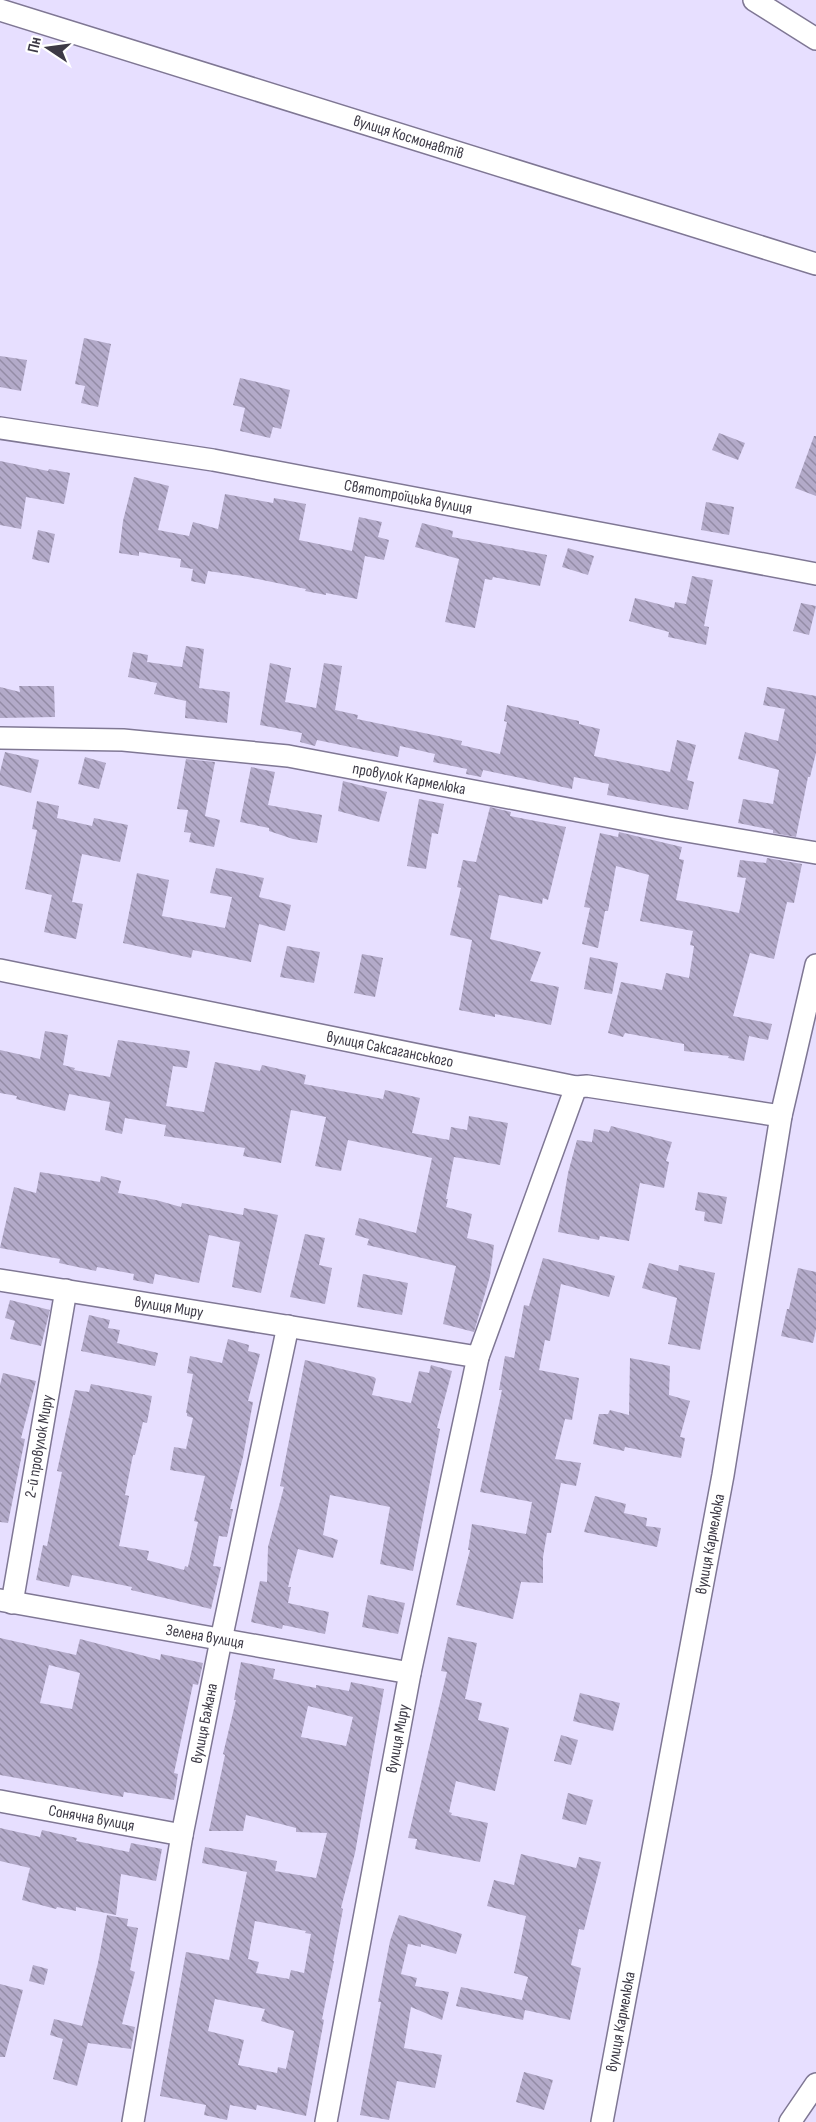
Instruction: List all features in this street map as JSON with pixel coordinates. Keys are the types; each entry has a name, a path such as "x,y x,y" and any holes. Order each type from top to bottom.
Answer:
{"street":[{"path":"754,0 816,39"},
{"name":"вулиця Космонавтів","path":"0,10 816,264"},
{"name":"Святотроїцька вулиця","path":"0,428 213,460 816,574"},
{"name":"провулок Кармелюка","path":"0,738 123,740 288,756 816,854"},
{"name":"вулиця Кармелюка","path":"602,2122 723,1475 780,1116 816,965"},
{"name":"вулиця Саксаганського","path":"0,970 576,1087 587,1086 780,1116"},
{"name":"вулиця Миру","path":"326,2122 410,1673 478,1357 576,1087"},
{"name":"вулиця Миру","path":"0,1280 478,1357"},
{"name":"2-й провулок Миру","path":"6,1602 66,1290"},
{"name":"вулиця Бажана","path":"133,2122 182,1834 288,1326"},
{"name":"Зелена вулиця","path":"6,1602 410,1673"},
{"name":"Сонячна вулиця","path":"0,1801 182,1834"},
{"path":"790,2122 816,2084"}],"building":[{"path":"84,338 111,344 98,407 81,403 85,386 75,384"},
{"path":"0,356 27,360 21,391 0,387"},
{"path":"240,378 290,390 281,429 273,427 270,438 240,431 245,408 233,405"},
{"path":"719,433 745,443 738,460 712,450"},
{"path":"814,436 816,436 816,496 795,488"},
{"path":"0,461 70,473 64,504 26,497 21,529 0,525"},
{"path":"134,477 169,486 158,530 189,536 193,522 218,529 225,494 273,503 274,498 306,504 299,540 352,551 359,517 382,522 378,537 389,540 384,560 365,556 357,599 208,571 205,584 191,581 193,569 180,567 181,559 139,552 139,556 119,553 123,521"},
{"path":"706,502 734,507 729,535 701,530"},
{"path":"422,523 453,531 452,537 547,555 540,586 493,577 492,580 485,579 475,628 445,622 459,559 415,547"},
{"path":"38,530 55,534 49,563 32,559"},
{"path":"568,548 594,556 588,575 562,567"},
{"path":"692,576 713,580 704,626 709,627 706,645 668,637 669,632 629,621 635,598 674,608 675,602 686,604"},
{"path":"801,603 816,606 809,635 793,631"},
{"path":"186,646 204,649 199,688 230,692 227,723 185,718 186,701 154,694 157,683 128,677 133,652 148,655 147,662 182,667"},
{"path":"270,663 291,668 285,702 316,708 324,663 342,666 335,710 358,715 357,719 462,741 461,745 500,754 507,722 504,721 507,705 579,721 579,724 600,729 594,756 670,772 677,740 696,745 687,780 694,782 688,810 607,795 609,784 574,777 572,789 483,770 481,777 466,774 467,769 433,762 435,754 400,746 398,757 317,740 315,746 300,742 302,733 260,725"},
{"path":"19,686 54,686 55,717 0,718 0,687 20,692"},
{"path":"767,687 816,696 816,753 810,777 808,777 796,837 738,823 743,799 773,804 779,770 738,759 745,732 778,741 785,709 763,705"},
{"path":"5,752 39,760 31,793 0,785 0,772"},
{"path":"85,757 106,763 99,789 78,784"},
{"path":"186,759 215,762 205,816 220,820 214,847 189,842 191,833 184,832 188,810 177,809"},
{"path":"251,767 275,772 268,805 322,815 317,843 293,839 269,831 269,828 240,822"},
{"path":"343,781 387,792 379,822 338,811"},
{"path":"419,799 444,804 438,834 432,833 426,869 407,866"},
{"path":"37,801 59,806 57,818 92,826 94,818 128,825 120,862 82,854 72,902 83,904 76,939 44,932 52,895 25,889 37,830 32,829"},
{"path":"490,807 511,812 510,816 566,827 548,900 543,898 542,904 499,895 490,939 541,952 530,981 559,987 551,1025 495,1014 495,1017 459,1010 472,940 450,935 461,888 457,887 463,860 476,862"},
{"path":"619,832 682,847 679,859 684,860 676,900 739,913 746,878 737,877 740,860 766,863 767,858 802,864 794,903 787,902 774,959 750,953 733,1016 772,1024 768,1040 749,1036 744,1061 728,1058 729,1056 684,1051 684,1044 625,1033 623,1037 608,1033 621,982 662,990 666,973 689,978 694,946 690,945 693,931 640,921 649,875 616,866 608,911 605,911 598,948 582,944 590,908 584,907 600,833 618,837"},
{"path":"216,868 264,878 259,897 291,905 285,931 259,924 251,962 193,950 191,958 123,943 137,873 169,880 162,916 225,928 232,897 210,893"},
{"path":"287,946 320,952 314,983 280,977"},
{"path":"362,954 383,958 375,997 354,993"},
{"path":"590,957 618,963 612,994 584,989"},
{"path":"45,1031 68,1035 63,1065 75,1068 74,1070 110,1077 118,1040 190,1051 187,1068 173,1066 166,1106 204,1112 215,1062 260,1071 262,1065 306,1075 304,1084 383,1099 385,1090 420,1098 412,1133 449,1140 451,1127 467,1130 469,1116 508,1123 500,1165 454,1157 446,1199 448,1199 446,1207 472,1214 467,1238 494,1245 490,1276 474,1332 443,1324 456,1266 367,1245 369,1239 355,1235 359,1218 416,1233 432,1158 348,1140 341,1171 315,1166 326,1117 291,1110 281,1163 243,1156 245,1148 164,1136 166,1125 125,1118 122,1134 105,1130 110,1102 69,1094 65,1111 0,1093 0,1050 40,1059"},
{"path":"611,1126 672,1142 666,1161 669,1162 664,1188 640,1183 629,1241 600,1236 599,1240 558,1232 568,1173 577,1140 592,1142 594,1129 609,1132"},
{"path":"40,1172 100,1182 101,1176 121,1181 118,1193 181,1207 182,1203 243,1215 244,1208 278,1215 261,1293 232,1287 240,1242 209,1235 199,1283 155,1274 153,1284 133,1280 134,1274 97,1267 96,1271 59,1263 60,1259 0,1248 14,1187 36,1193"},
{"path":"698,1192 727,1197 722,1224 704,1221 705,1212 695,1210"},
{"path":"305,1234 325,1238 319,1265 332,1268 325,1304 290,1297"},
{"path":"543,1258 615,1276 609,1297 561,1284 550,1341 545,1340 539,1370 579,1378 572,1420 565,1419 555,1459 581,1463 576,1486 561,1483 551,1533 547,1533 543,1557 543,1583 521,1582 513,1619 456,1605 470,1550 468,1550 472,1524 526,1534 532,1502 480,1492 502,1390 499,1390 505,1356 514,1358 524,1305 529,1306"},
{"path":"649,1263 678,1271 679,1265 715,1273 700,1350 668,1344 677,1298 642,1288"},
{"path":"798,1268 816,1272 816,1329 813,1343 781,1336"},
{"path":"363,1274 408,1283 402,1315 357,1307"},
{"path":"10,1300 50,1310 41,1346 10,1339 15,1321 5,1318"},
{"path":"89,1315 110,1320 108,1328 120,1330 117,1343 158,1353 155,1366 81,1351"},
{"path":"228,1339 249,1345 248,1351 260,1354 248,1401 253,1402 230,1509 233,1509 227,1537 219,1536 213,1566 221,1567 211,1609 131,1590 132,1587 72,1575 69,1587 36,1580 43,1545 47,1546 62,1472 57,1471 75,1390 89,1392 91,1384 152,1396 147,1423 143,1422 135,1455 133,1455 125,1495 129,1496 119,1546 149,1551 147,1560 184,1570 185,1566 188,1567 198,1522 194,1521 205,1476 170,1470 174,1447 186,1449 193,1418 187,1416 186,1413 193,1374 187,1373 190,1356 222,1363"},
{"path":"630,1358 670,1366 669,1395 690,1401 680,1437 685,1438 681,1458 625,1447 624,1451 593,1444 599,1414 608,1414 610,1410 629,1415"},
{"path":"305,1360 374,1377 376,1379 372,1395 411,1403 419,1371 429,1373 431,1365 452,1371 437,1428 440,1429 413,1571 380,1564 390,1507 330,1495 323,1535 338,1540 333,1558 298,1549 288,1587 291,1587 288,1603 329,1612 325,1634 283,1625 282,1629 251,1622 260,1581 267,1582 268,1547 284,1487 280,1486"},
{"path":"3,1373 36,1381 21,1438 25,1439 8,1523 0,1522 0,1385"},
{"path":"595,1496 626,1504 624,1513 647,1518 646,1526 661,1528 657,1547 584,1532"},
{"path":"368,1595 405,1603 398,1634 362,1627"},
{"path":"448,1637 477,1643 465,1699 482,1703 478,1720 509,1728 495,1791 456,1781 449,1812 452,1813 451,1815 488,1823 480,1862 415,1849 417,1839 408,1838 447,1672 441,1671"},
{"path":"0,1638 76,1655 80,1639 160,1660 161,1654 203,1663 198,1685 193,1684 174,1773 178,1774 174,1800 124,1792 123,1797 0,1775","holes":["49,1665 80,1673 72,1709 40,1703"]},
{"path":"241,1662 275,1669 273,1679 316,1688 316,1685 349,1691 351,1682 384,1689 355,1853 341,1908 343,1909 306,2116 257,2105 256,2110 230,2105 227,2120 204,2115 206,2105 160,2096 186,1952 229,1960 247,1872 202,1863 205,1847 277,1861 275,1871 316,1878 327,1833 296,1832 296,1828 246,1815 243,1831 209,1831 225,1755 223,1754 236,1700 234,1700","holes":["308,1706 353,1717 346,1746 301,1737","255,1921 311,1934 304,1973 291,1970 289,1979 256,1973 259,1962 248,1959","215,1999 265,2009 261,2021 294,2031 286,2069 278,2067 277,2073 238,2065 244,2040 208,2031"]},
{"path":"580,1693 620,1703 613,1731 573,1721"},
{"path":"561,1735 578,1740 571,1765 554,1761"},
{"path":"568,1793 593,1800 586,1825 562,1819"},
{"path":"0,1828 40,1837 42,1830 77,1838 76,1841 129,1852 131,1843 162,1849 156,1881 121,1874 116,1915 76,1907 76,1911 57,1907 56,1909 22,1900 30,1868 0,1861"},
{"path":"521,1854 576,1868 579,1857 601,1862 584,1930 579,1929 571,1965 581,1968 570,2020 525,2010 523,2020 456,2006 461,1987 522,2000 528,1977 514,1973 526,1916 487,1906 494,1880 514,1885"},
{"path":"107,1915 128,1919 127,1926 138,1928 130,1970 135,1972 122,2024 135,2027 131,2049 88,2043 77,2086 53,2079 63,2039 50,2035 54,2019 82,2026"},
{"path":"399,1915 462,1934 456,1954 421,1944 421,1947 408,1944 401,1974 417,1978 415,1986 449,1992 442,2020 411,2007 404,2048 442,2055 435,2088 397,2081 389,2120 360,2115 381,2002 378,2002 390,1941"},
{"path":"33,1965 48,1969 44,1985 29,1981"},
{"path":"0,1984 23,1990 5,2057 0,2057"},
{"path":"524,2072 553,2080 544,2110 516,2102"}]}
